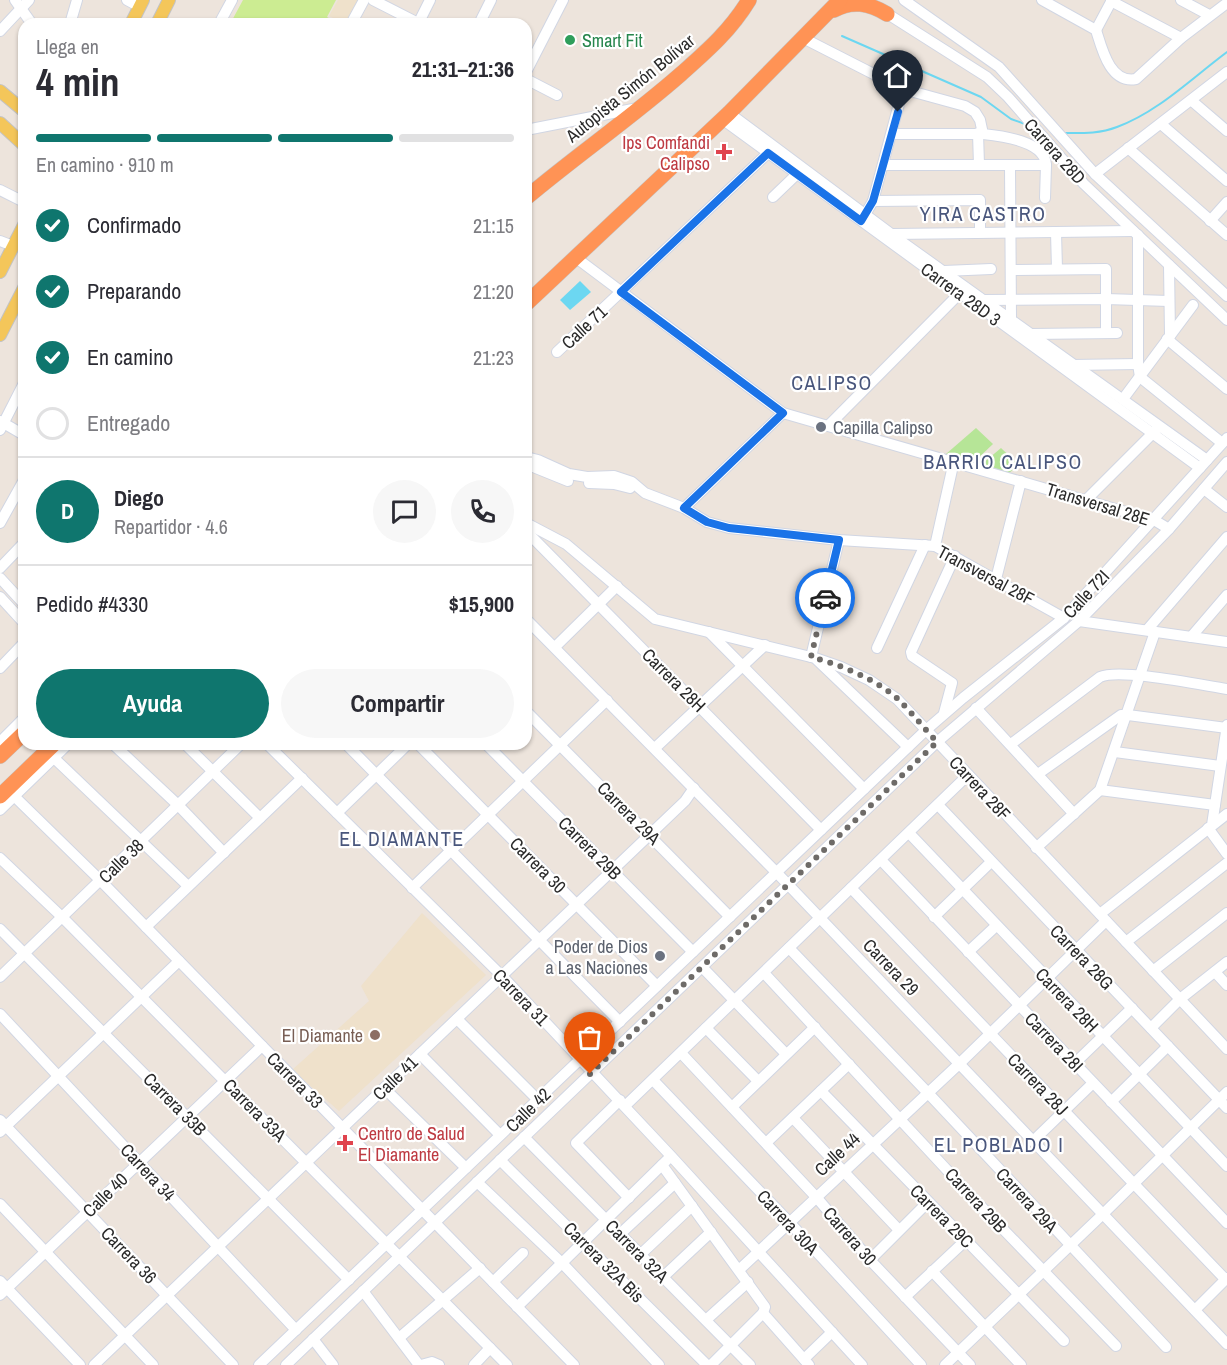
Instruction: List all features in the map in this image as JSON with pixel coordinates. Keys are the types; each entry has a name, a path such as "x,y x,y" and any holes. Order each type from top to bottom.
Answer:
{"highway":[{"name":"Autopista Simón Bolívar","path":"532,193 642,107 710,48 725,34 740,8 749,0"},
{"path":"532,298 725,116 840,0"},
{"path":"822,19 840,5 851,2 869,3 887,14"},
{"path":"4,748 18,731"},
{"path":"7,796 54,751"}],"main road":[{"path":"160,18 169,0"},
{"path":"134,18 142,4"},
{"path":"0,91 18,106"},
{"path":"0,123 18,140"},
{"path":"0,272 3,259 18,236"},
{"path":"0,335 18,302"}],"street":[{"path":"0,31 18,5 29,0"},
{"path":"72,18 77,0"},
{"path":"127,0 142,4"},
{"path":"222,18 232,0"},
{"path":"354,18 364,0"},
{"path":"373,0 408,18"},
{"path":"422,18 430,0"},
{"path":"482,18 491,0"},
{"path":"532,60 563,0"},
{"name":"Carrera 28D","path":"869,0 887,14 987,77 1008,97 1084,184 1227,320"},
{"name":"Carrera 28D","path":"904,0 999,67 1095,174 1227,296"},
{"path":"1042,0 1061,5 1096,30 1108,63 1121,78 1127,81 1136,80 1181,38 1227,3"},
{"path":"1181,0 1209,15"},
{"path":"1096,30 1112,1 1181,38"},
{"path":"18,5 28,18"},
{"path":"803,38 903,89 965,106 975,112 980,120 979,165"},
{"path":"1095,174 1226,73"},
{"path":"532,82 557,95"},
{"path":"864,217 873,201 903,89"},
{"path":"1192,101 1227,131"},
{"path":"532,129 642,107"},
{"name":"Carrera 28D 3","path":"725,116 796,175 864,217"},
{"name":"Carrera 28D 3","path":"725,116 1072,365 1123,399 1156,430"},
{"path":"1161,124 1227,181"},
{"path":"892,134 980,134 1007,137 1040,151 1046,157 1045,198"},
{"path":"1128,148 1227,235"},
{"name":"Calle 71","path":"557,352 768,153"},
{"path":"883,165 1046,165"},
{"path":"1010,165 1011,320"},
{"path":"773,197 796,175"},
{"path":"0,190 18,199"},
{"path":"873,201 980,200 980,232"},
{"path":"1210,221 1227,202"},
{"path":"895,239 980,232 1135,233 1140,376 1225,440"},
{"path":"1056,232 1057,269"},
{"name":"Carrera 28D 3","path":"895,239 960,293 1203,464"},
{"path":"0,241 13,246"},
{"path":"575,257 783,413 684,508"},
{"path":"1169,265 1169,337 1227,388"},
{"path":"944,271 991,269"},
{"path":"1011,270 1106,269 1106,333"},
{"path":"828,426 960,293"},
{"path":"983,300 1169,301"},
{"path":"1123,399 1193,304"},
{"path":"1030,334 1117,333"},
{"path":"1072,365 1138,364"},
{"path":"18,396 1,425 18,432"},
{"name":"Transversal 28E","path":"783,413 1154,520 1169,529"},
{"path":"1086,500 1156,430"},
{"name":"Calle 72I","path":"926,730 1064,618 1225,440"},
{"name":"Transversal 28F","path":"532,458 569,474 587,477 614,476 632,482 645,494 684,508 707,522 729,528 839,540 930,545 955,556 1064,618"},
{"path":"877,648 930,545 954,461"},
{"name":"Calle 72I","path":"937,742 1079,621 1169,529 1227,462"},
{"path":"532,466 569,481 622,486 645,494"},
{"path":"996,579 1022,481"},
{"path":"1204,489 1227,507"},
{"path":"0,523 18,491"},
{"name":"Carrera 28F","path":"532,526 566,543 655,619 813,657 869,680 897,699 1227,1049"},
{"name":"Carrera 28H","path":"532,537 821,830"},
{"path":"1036,848 1100,790 1128,714 1151,631 1227,537"},
{"path":"839,540 813,657 908,747"},
{"path":"0,568 18,549"},
{"path":"944,714 952,683 912,656 911,652 955,556"},
{"path":"0,578 18,598"},
{"path":"555,647 616,586"},
{"path":"1191,637 1227,595"},
{"path":"0,597 18,616"},
{"path":"1079,621 1227,642"},
{"name":"Carrera 29","path":"532,627 555,647 788,884 1227,1344"},
{"path":"709,632 864,789"},
{"path":"655,748 765,645"},
{"path":"0,668 18,649"},
{"path":"1011,744 1100,677 1108,674 1140,676 1227,689"},
{"path":"412,888 607,700"},
{"path":"976,708 1074,814"},
{"path":"1038,774 1115,718 1128,714 1227,726 1210,827 1227,854"},
{"name":"Carrera 29A","path":"532,717 730,917"},
{"name":"Calle 42","path":"260,1365 926,730"},
{"name":"Calle 42","path":"288,1364 937,742"},
{"path":"119,750 178,805 224,853"},
{"path":"191,750 260,818"},
{"name":"Calle 38","path":"0,977 235,750"},
{"name":"Carrera 31","path":"273,750 502,976 622,1103 862,1365"},
{"path":"352,750 620,1022"},
{"path":"337,813 402,750"},
{"name":"Carrera 30","path":"424,750 657,986"},
{"name":"Carrera 29B","path":"492,750 693,952"},
{"path":"54,751 188,886"},
{"path":"1115,752 1220,766"},
{"path":"629,1198 576,1143 622,1103 654,1080 969,775"},
{"path":"146,927 302,778"},
{"name":"Calle 41","path":"94,1365 613,871 685,801 694,788"},
{"path":"1100,790 1215,806"},
{"path":"0,810 7,796"},
{"name":"Carrera 33","path":"7,796 100,881 146,927 574,1365"},
{"name":"Carrera 28G","path":"938,806 1168,1046 1224,1100"},
{"name":"Calle 44","path":"739,1270 1076,951 1103,917 1227,813"},
{"name":"Carrera 28H","path":"909,833 1227,1166"},
{"name":"Carrera 33A","path":"0,858 63,918 507,1365"},
{"name":"Carrera 28I","path":"881,861 1227,1223"},
{"path":"934,917 991,862"},
{"path":"1126,942 1227,863"},
{"name":"Carrera 28J","path":"851,888 1226,1278"},
{"path":"1154,971 1227,913"},
{"path":"968,952 996,926"},
{"name":"Carrera 33B","path":"0,929 349,1280"},
{"name":"Carrera 29A","path":"789,948 1166,1347"},
{"path":"2,1126 179,961"},
{"path":"1151,1028 1180,999 1227,962"},
{"path":"702,967 786,1054"},
{"path":"1215,972 1227,985"},
{"name":"Carrera 29B","path":"764,973 1116,1346"},
{"path":"1075,1063 1132,1008"},
{"name":"Carrera 34","path":"0,1014 296,1330"},
{"path":"457,1019 538,1100"},
{"path":"732,1107 815,1027"},
{"path":"706,1028 758,1081"},
{"name":"Calle 40","path":"2,1288 45,1252 262,1046"},
{"path":"1111,1101 1168,1046"},
{"name":"Carrera 30","path":"681,1053 817,1198 870,1260 970,1365"},
{"path":"420,1054 501,1135"},
{"path":"766,1143 849,1064"},
{"name":"Carrera 30A","path":"654,1080 921,1365"},
{"path":"1033,1141 1093,1083"},
{"path":"384,1088 466,1168"},
{"name":"Carrera 29C","path":"821,1091 1064,1341"},
{"path":"945,1365 1190,1128 1224,1100"},
{"path":"793,1118 899,1230"},
{"name":"Carrera 36","path":"2,1126 233,1365"},
{"name":"Carrera 32A","path":"524,1137 750,1365"},
{"path":"517,1307 671,1156"},
{"name":"Carrera 32A Bis","path":"501,1160 709,1365"},
{"path":"662,1165 748,1282 764,1310 807,1362 832,1332"},
{"path":"477,1182 562,1263 659,1365"},
{"path":"620,1234 675,1183"},
{"path":"870,1260 928,1202"},
{"path":"0,1204 153,1365"},
{"path":"641,1254 692,1206"},
{"path":"663,1277 711,1232"},
{"path":"905,1297 966,1240"},
{"path":"493,1282 524,1253"},
{"path":"399,1338 480,1268"},
{"path":"932,1271 1021,1365"},
{"path":"1195,1310 1226,1278"},
{"path":"705,1320 748,1282"},
{"path":"2,1288 80,1365"},
{"path":"363,1291 420,1365 432,1362 439,1365"},
{"path":"709,1365 764,1310"},
{"path":"313,1339 333,1365"},
{"path":"474,1365 490,1348"}],"shaded area":[{"path":"338,0 358,0 348,18 329,16"},
{"name":"El Diamante","path":"422,913 486,975 339,1111 292,1070 369,1001 361,986"}],"green space":[{"path":"243,0 336,0 327,17 329,18 233,18"},
{"path":"976,428 993,444 974,462 946,454"},
{"path":"1001,448 1019,465 1009,473 982,464"}],"water":[{"path":"580,281 591,292 570,310 560,300"}],"waterway":[{"path":"842,36 981,97 1011,119 1025,124"},
{"path":"1062,133 1103,131 1132,121 1161,104 1227,52"}],"way so far":[{"path":"590,1074 937,742 897,699 869,680 811,657 825,598"}],"place":[{"name":"Smart Fit","path":"570,40"},
{"name":"Ips Comfandi Calipso","path":"724,152"},
{"name":"Capilla Calipso","path":"821,427"},
{"name":"Poder de Dios a Las Naciones","path":"660,956"},
{"name":"El Diamante","path":"375,1035"},
{"name":"Centro de Salud El Diamante","path":"345,1143"}],"district":[{"name":"YIRA CASTRO","path":"983,213"},
{"name":"CALIPSO","path":"832,382"},
{"name":"BARRIO CALIPSO","path":"1003,461"},
{"name":"EL DIAMANTE","path":"402,838"},
{"name":"EL POBLADO I","path":"999,1144"}],"route":[{"path":"825,598 839,540 729,528 707,522 684,508 783,413 621,292 768,153 861,221 873,201 898,112"}]}
